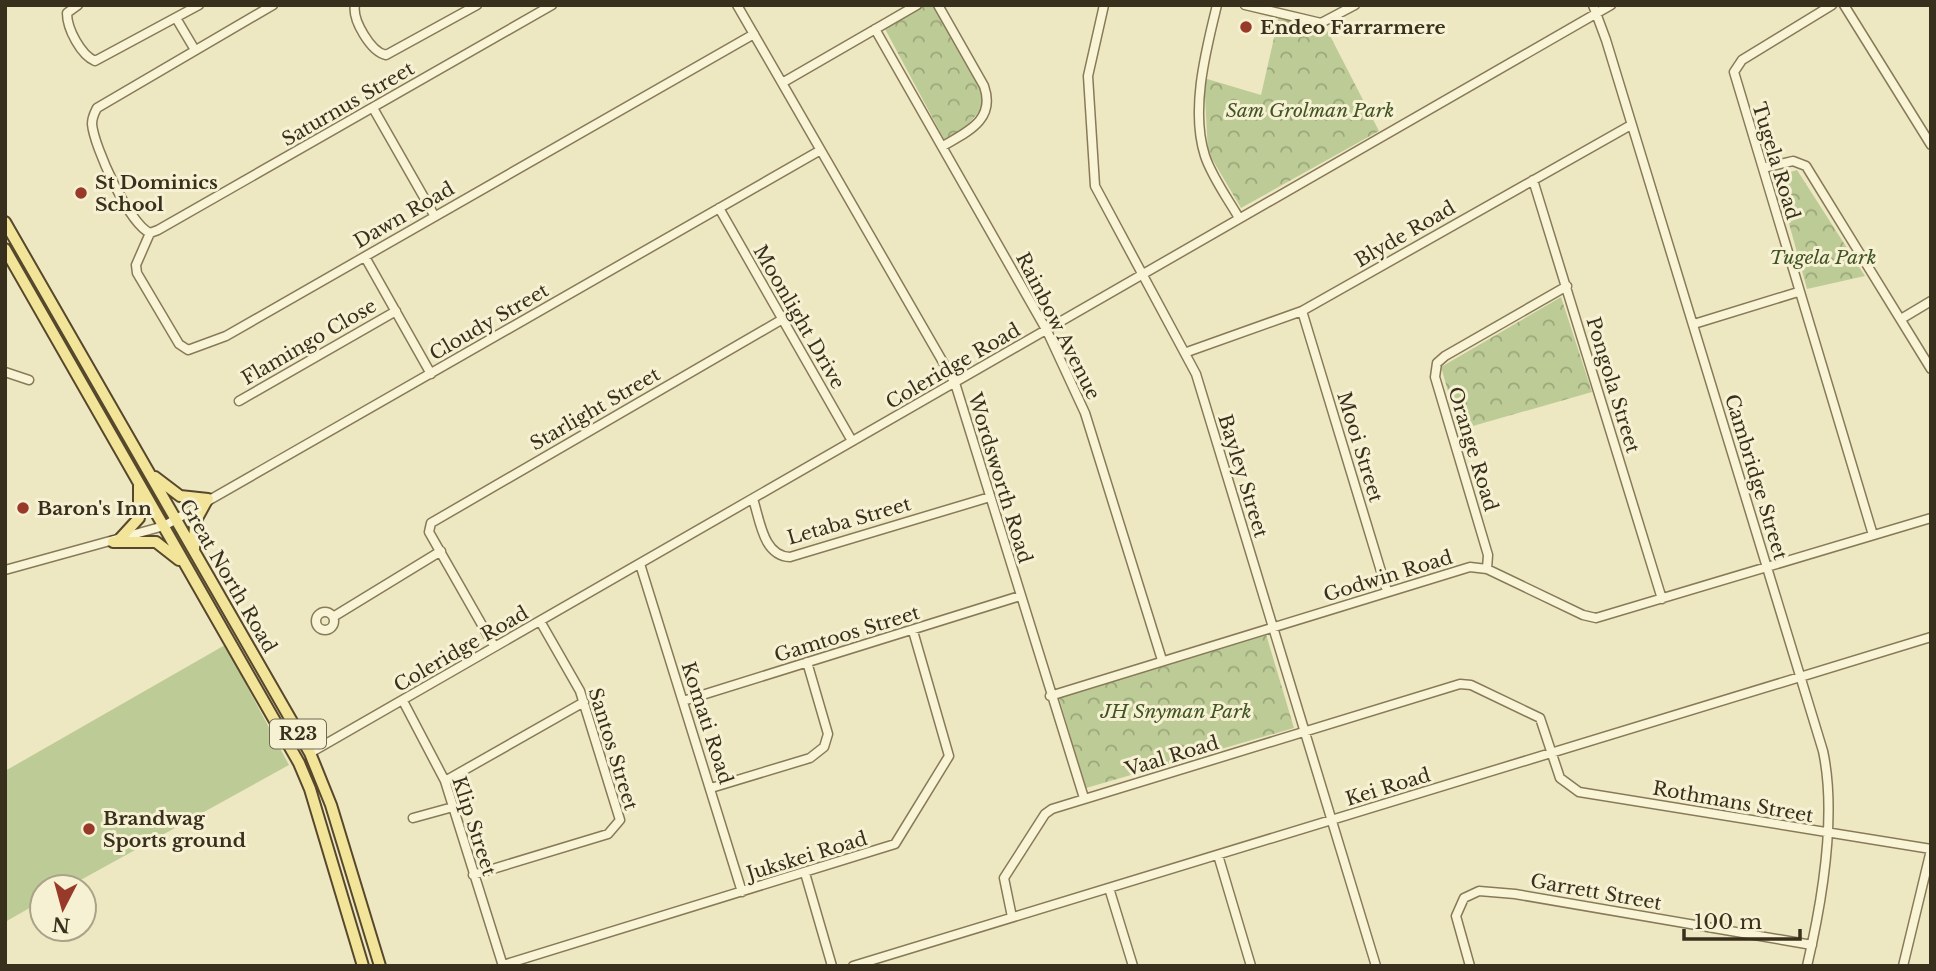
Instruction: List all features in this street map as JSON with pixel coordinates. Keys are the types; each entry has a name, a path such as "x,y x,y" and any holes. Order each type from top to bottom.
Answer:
{"main road":[{"name":"Great North Road","path":"5,222 310,753 331,805 380,966"},
{"name":"Great North Road","path":"5,249 304,774 363,966"},
{"path":"93,404 106,396"},
{"path":"150,473 180,496 208,499 194,528 194,552"},
{"path":"116,542 139,518 139,482"},
{"path":"116,542 156,542 164,545 189,569"}],"street":[{"path":"78,5 67,13 68,22 84,54 95,61 199,5"},
{"path":"154,232 138,226 115,185 93,129 92,117 100,104 273,5"},
{"path":"355,5 354,14 374,50 386,55 477,5"},
{"name":"Saturnus Street","path":"154,232 552,5"},
{"name":"Wordsworth Road","path":"737,5 955,383 1050,696 1084,798"},
{"path":"782,83 916,5"},
{"path":"938,5 984,86 987,100 979,124 943,146"},
{"name":"Bayley Street","path":"1104,5 1088,76 1095,186 1187,352 1376,966"},
{"path":"1217,5 1200,87 1203,144 1205,158 1239,218"},
{"path":"1245,5 1321,23 1355,5"},
{"name":"Coleridge Road","path":"310,753 1046,331 1595,9 1611,5"},
{"name":"Tugela Road","path":"1832,5 1742,60 1735,68 1734,77 1873,535"},
{"path":"1844,5 1931,145"},
{"name":"Cambridge Street","path":"1595,9 1825,757 1826,834 1822,892 1807,966"},
{"path":"176,18 195,50"},
{"name":"Rainbow Avenue","path":"875,29 1046,331 1090,425 1162,660"},
{"name":"Dawn Road","path":"154,232 136,271 179,344 186,351 226,336 754,34"},
{"path":"373,108 434,215"},
{"name":"Blyde Road","path":"1187,352 1302,311 1631,125"},
{"name":"Cloudy Street","path":"5,570 116,542 164,526 819,151"},
{"path":"1763,168 1793,161 1806,166 1931,369"},
{"name":"Pongola Street","path":"1533,180 1662,599"},
{"name":"Moonlight Drive","path":"719,208 852,441"},
{"path":"365,257 431,374"},
{"name":"Orange Road","path":"1487,569 1488,555 1435,377 1436,367 1445,356 1567,286"},
{"path":"1694,324 1798,292"},
{"path":"1902,319 1931,301"},
{"name":"Mooi Street","path":"1302,311 1387,591"},
{"name":"Flamingo Close","path":"239,401 396,312"},
{"name":"Starlight Street","path":"441,551 427,528 439,516 781,320"},
{"path":"5,372 29,380"},
{"name":"Letaba Street","path":"753,499 770,549 790,557 990,497"},
{"path":"1487,569 1591,618 1931,518"},
{"path":"333,617 441,551 494,646"},
{"name":"Komati Road","path":"640,564 742,892"},
{"name":"Godwin Road","path":"1050,696 1387,591 1470,567 1487,569"},
{"name":"Gamtoos Street","path":"683,701 1020,596"},
{"name":"Santos Street","path":"473,875 608,834 617,827 620,814 584,702 540,621"},
{"name":"Jukskei Road","path":"503,965 895,844 948,762 948,744 913,631"},
{"name":"Kei Road","path":"853,966 1931,637"},
{"path":"711,788 810,758 824,747 828,734 807,662"},
{"name":"Vaal Road","path":"1012,917 1004,891 1006,874 1045,814 1084,798 1463,684 1540,718 1552,753"},
{"name":"Klip Street","path":"403,701 445,781 503,965"},
{"path":"445,781 584,702"},
{"name":"Rothmans Street","path":"1552,753 1560,778 1579,792 1931,849"},
{"path":"413,818 453,807"},
{"path":"1903,966 1931,849"},
{"path":"1217,855 1251,966"},
{"path":"805,873 832,966"},
{"path":"1109,888 1133,966"},
{"name":"Garrett Street","path":"1471,966 1457,921 1460,902 1469,894 1492,891 1812,945"}],"green space":[{"path":"923,5 936,5 982,86 983,107 965,128 945,141 885,29"},
{"name":"Sam Grolman Park","path":"1279,16 1324,24 1379,131 1241,208 1208,152 1204,78 1261,95"},
{"name":"Tugela Park","path":"1797,170 1865,276 1807,289 1776,176"},
{"path":"1561,297 1592,392 1459,430 1441,367"},
{"name":"JH Snyman Park","path":"1266,634 1294,728 1086,788 1058,695"},
{"name":"Brandwag Sports ground","path":"225,645 289,765 93,873 28,873 28,909 5,922 5,771"}],"place":[{"name":"Endeo Farrarmere","path":"1246,27"},
{"name":"St Dominics School","path":"81,193"},
{"name":"Baron's Inn","path":"23,508"},
{"name":"Brandwag Sports ground","path":"89,829"}]}
